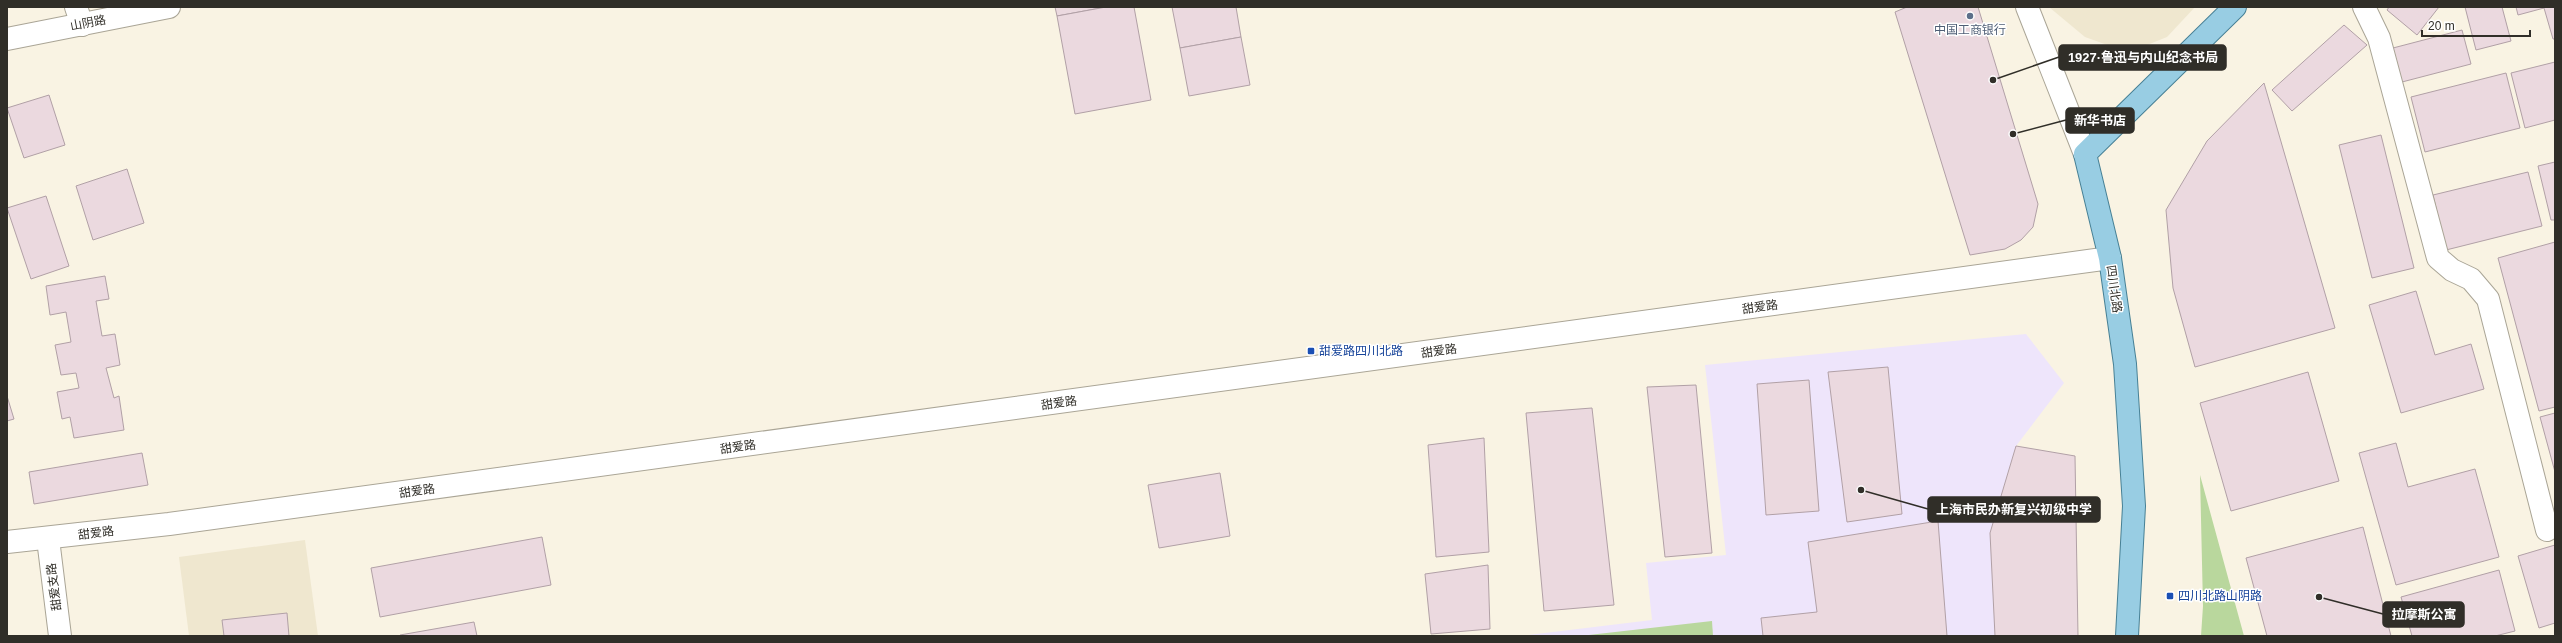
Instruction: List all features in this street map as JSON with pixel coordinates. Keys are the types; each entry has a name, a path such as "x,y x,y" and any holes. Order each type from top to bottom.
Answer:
{"main road":[{"path":"2085,154 2234,7"},
{"name":"四川北路","path":"2085,154 2110,258 2125,364 2134,506 2128,636"}],"street":[{"name":"山阴路","path":"7,39 79,16 169,7"},
{"path":"2027,7 2085,154"},
{"path":"2364,7 2379,38 2438,258 2452,270 2471,279 2488,299 2547,530"},
{"name":"甜爱路","path":"7,542 48,539 248,514 2110,258"},
{"name":"甜爱支路","path":"48,539 60,636"}],"shaded area":[{"path":"2049,7 2195,7 2167,37 2142,47 2113,47 2085,37"},
{"path":"2026,334 2064,383 2016,446 1990,533 1995,636 1519,636 1652,620 1646,563 1726,555 1705,365"},
{"path":"305,540 318,636 189,636 179,557"}],"green space":[{"path":"2200,475 2244,636 2201,636 2203,606"},
{"path":"1712,621 1713,636 1580,636"}],"building":[{"path":"1055,7 1106,7 1057,16"},
{"path":"1106,7 1134,7 1151,100 1075,114 1057,16"},
{"path":"1172,7 1236,7 1241,37 1180,48"},
{"path":"1907,7 1978,7 2038,204 2033,227 2021,240 2005,249 1970,255 1895,12"},
{"path":"2389,7 2439,7 2417,35 2387,10"},
{"path":"2465,7 2502,7 2511,41 2476,50"},
{"path":"2516,7 2555,7 2555,39 2553,39 2544,8 2518,15"},
{"path":"2344,25 2367,45 2292,111 2272,90"},
{"path":"2462,30 2471,64 2402,82 2393,48"},
{"path":"1241,37 1250,85 1189,96 1180,48"},
{"path":"2555,62 2555,120 2525,128 2511,73"},
{"path":"2506,73 2520,128 2425,152 2411,97"},
{"path":"2264,83 2335,328 2195,367 2173,288 2166,210 2207,141"},
{"path":"49,95 65,145 24,158 7,108"},
{"path":"2381,135 2414,268 2372,278 2339,145"},
{"path":"2555,162 2555,220 2551,220 2538,166"},
{"path":"127,169 144,223 93,240 76,186"},
{"path":"2528,172 2542,226 2446,250 2433,195"},
{"path":"46,196 69,266 31,279 7,208"},
{"path":"2555,242 2555,407 2539,411 2498,258"},
{"path":"105,276 109,299 96,301 102,336 115,334 120,365 106,368 114,398 119,396 124,430 74,438 70,417 62,419 57,392 79,388 76,373 61,375 55,345 71,342 66,312 50,315 46,286"},
{"path":"2416,291 2435,355 2471,344 2484,389 2401,413 2369,305"},
{"path":"1888,367 1902,514 1847,522 1828,372"},
{"path":"2308,372 2339,481 2231,511 2200,403"},
{"path":"1809,380 1819,511 1766,515 1757,384"},
{"path":"1696,385 1712,553 1665,557 1647,387"},
{"path":"7,396 14,419 7,421"},
{"path":"1592,408 1614,605 1544,611 1526,413"},
{"path":"2555,413 2555,472 2540,417"},
{"path":"1484,438 1489,552 1436,557 1428,445"},
{"path":"2396,443 2408,487 2475,469 2499,557 2396,585 2359,453"},
{"path":"2016,446 2075,456 2078,636 1995,636 1990,533"},
{"path":"142,453 148,485 34,504 29,472"},
{"path":"1220,473 1230,536 1159,548 1148,485"},
{"path":"1938,521 1947,636 1763,636 1761,618 1817,612 1808,542"},
{"path":"2363,527 2391,636 2267,636 2246,558"},
{"path":"542,537 551,585 380,617 371,568"},
{"path":"2555,545 2555,623 2539,628 2518,556"},
{"path":"1488,565 1490,629 1431,634 1425,574"},
{"path":"2499,570 2515,631 2495,636 2412,636 2401,597"},
{"path":"287,613 289,636 224,636 222,620"},
{"path":"474,622 477,636 400,636 400,635"}],"place":[{"name":"中国工商银行","path":"1970,16"},
{"name":"1927·鲁迅与内山纪念书局","path":"1993,80"},
{"name":"新华书店","path":"2013,134"},
{"name":"甜爱路四川北路","path":"1311,351"},
{"name":"上海市民办新复兴初级中学","path":"1861,490"},
{"name":"四川北路山阴路","path":"2170,596"},
{"name":"拉摩斯公寓","path":"2319,597"}]}
